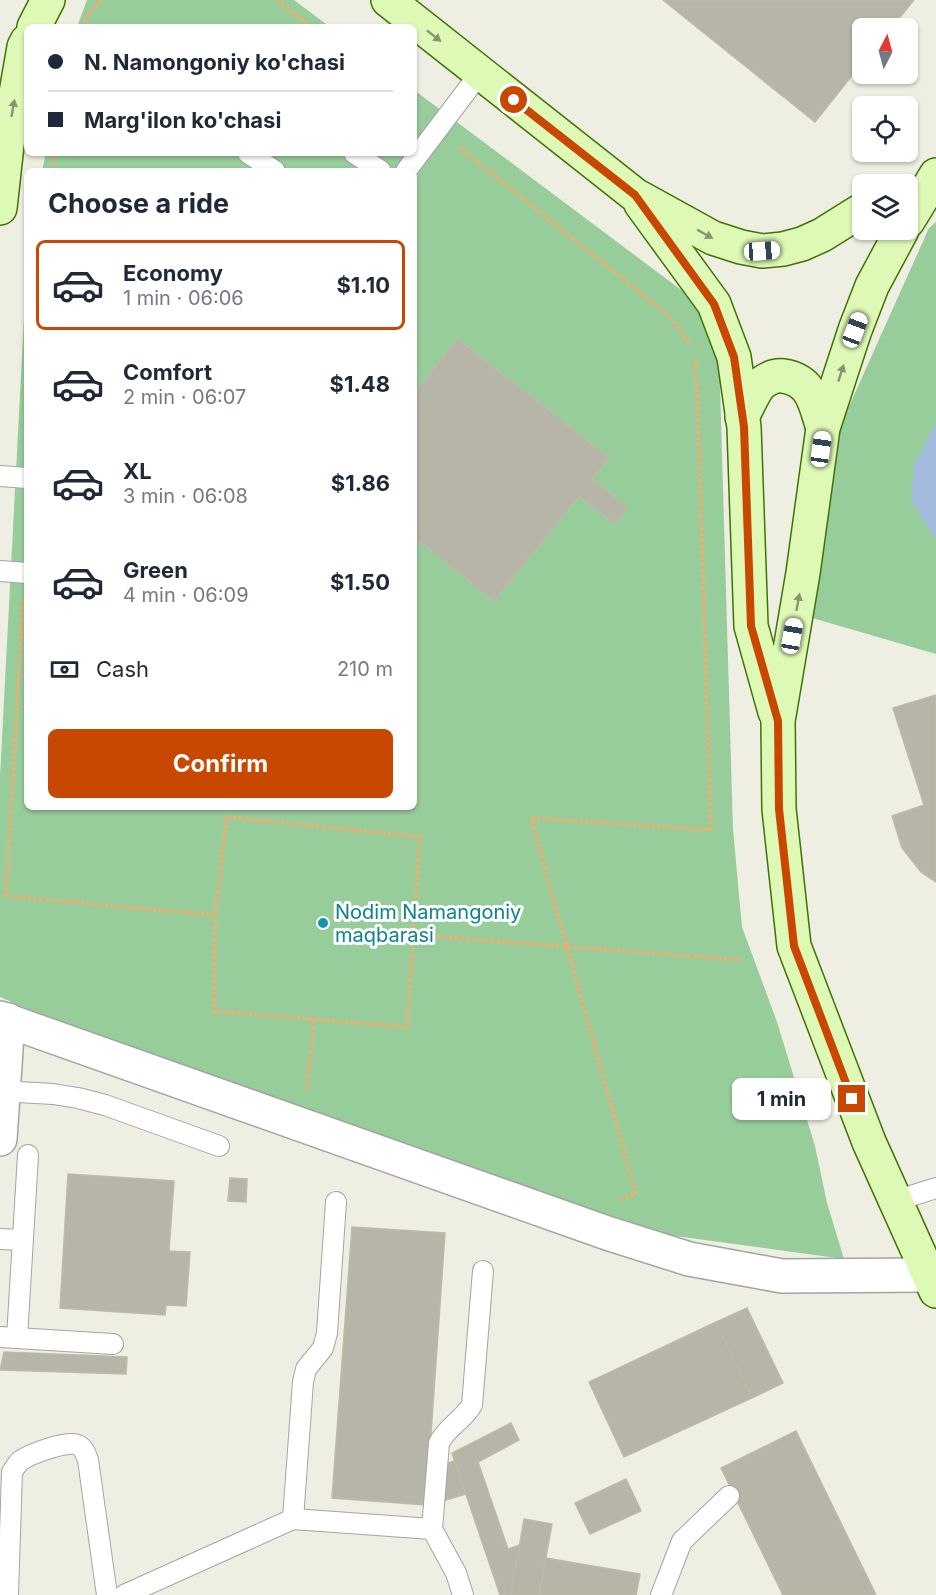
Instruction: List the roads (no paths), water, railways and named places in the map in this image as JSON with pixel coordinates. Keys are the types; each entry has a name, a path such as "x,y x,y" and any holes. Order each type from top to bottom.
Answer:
{"main road":[{"path":"36,24 48,0"},
{"path":"388,0 635,195 713,238 762,251 783,249 802,244 852,216"},
{"path":"0,208 7,145 24,47"},
{"path":"918,176 936,166"},
{"path":"918,205 936,175"},
{"path":"635,195 714,304 734,357 744,427 751,626 778,721"},
{"path":"896,240 868,297 855,330 824,429 778,721 779,809 794,946 869,1142 932,1283"},
{"path":"742,417 759,387 770,378 779,375 798,380 805,385 812,395 824,429"}],"street":[{"path":"0,1139 4,1019 607,1233 689,1258 782,1276 932,1283"}],"lane":[{"path":"408,168 480,73"},
{"path":"252,156 270,168"},
{"path":"358,156 376,168"},
{"path":"0,476 24,478"},
{"path":"0,571 24,573"},
{"path":"2,1091 78,1098 105,1105 219,1146"},
{"path":"28,1155 23,1240 8,1337 113,1344"},
{"path":"895,1201 936,1188"},
{"path":"293,1519 303,1382 306,1369 323,1348 327,1333 336,1202"},
{"path":"0,1239 23,1240"},
{"path":"463,1595 456,1573 432,1529 439,1443 442,1436 467,1414 472,1405 483,1271"},
{"path":"8,1595 12,1473 20,1461 64,1444 72,1444 80,1446 86,1452 88,1460 107,1595"},
{"path":"661,1595 682,1540 729,1496"},
{"path":"124,1595 293,1519 432,1529"}],"water":[{"path":"936,422 936,540 911,500 914,465"}],"place":[{"name":"Nodim Namangoniy maqbarasi","path":"323,923"}]}
